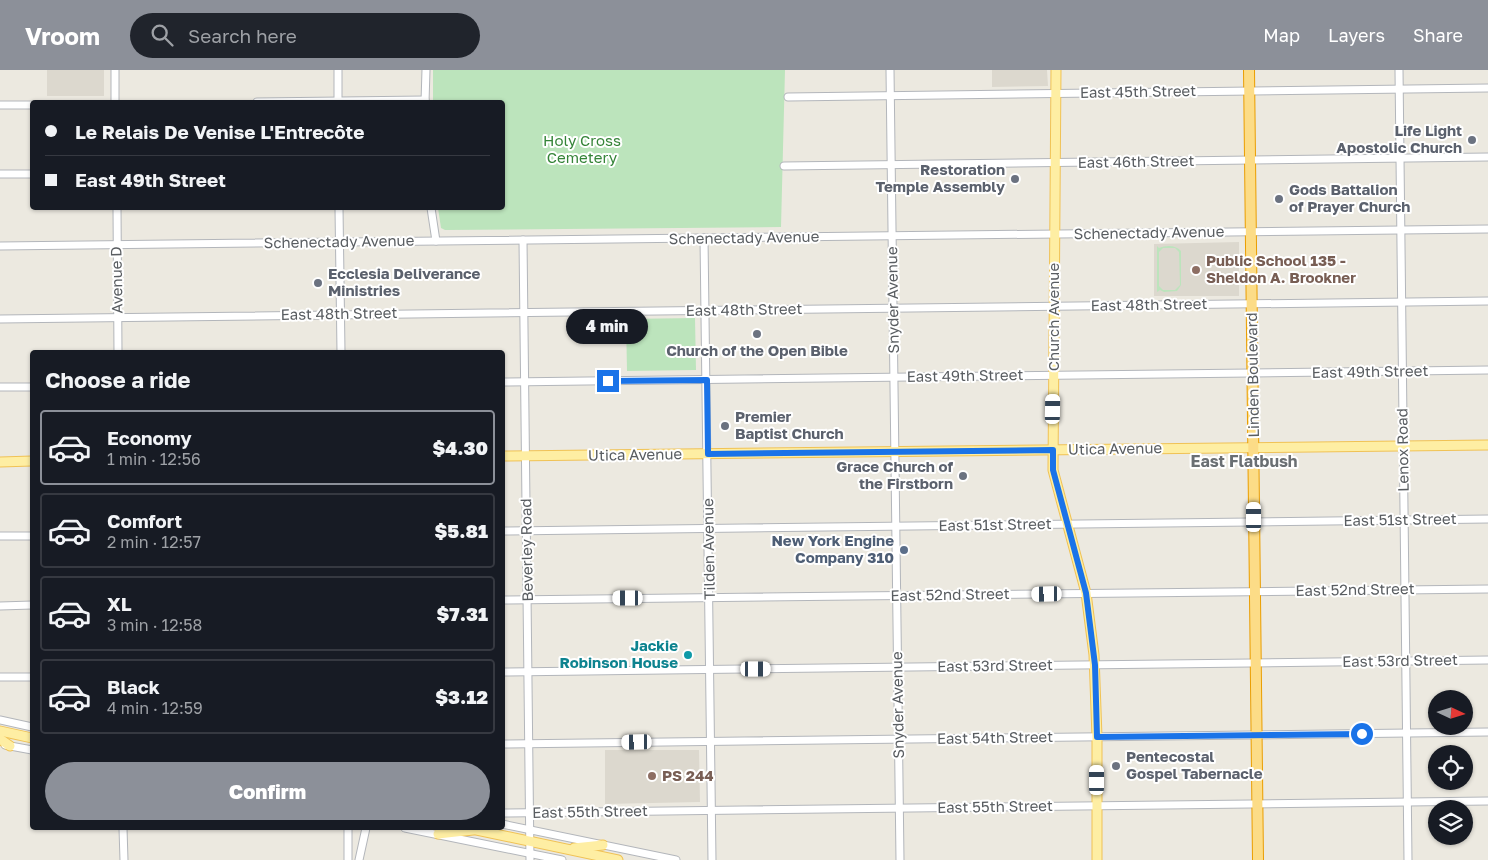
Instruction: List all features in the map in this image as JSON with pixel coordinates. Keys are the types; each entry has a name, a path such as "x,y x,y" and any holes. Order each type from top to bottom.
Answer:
{"highway":[{"name":"Linden Boulevard","path":"1249,70 1258,860"}],"main road":[{"name":"Church Avenue","path":"1056,70 1053,470 1086,593 1095,665 1097,860"},
{"name":"Utica Avenue","path":"505,456 1488,445"},
{"path":"0,462 30,461"},
{"path":"1,733 30,738"},
{"path":"1,733 10,746"},
{"path":"438,834 460,830"},
{"path":"480,830 618,860"},
{"path":"566,849 603,845"}],"street":[{"path":"115,70 115,100"},
{"path":"338,70 338,100"},
{"path":"425,100 426,70"},
{"name":"Snyder Avenue","path":"890,70 900,860"},
{"name":"Lenox Road","path":"1399,70 1408,860"},
{"name":"East 45th Street","path":"788,97 1488,88"},
{"path":"0,105 30,105"},
{"name":"East 46th Street","path":"784,166 1488,157"},
{"path":"0,174 30,174"},
{"name":"Avenue D","path":"117,210 118,350"},
{"path":"339,210 341,350"},
{"path":"431,210 436,241"},
{"name":"Schenectady Avenue","path":"0,246 1488,229"},
{"name":"Tilden Avenue","path":"704,238 712,860"},
{"name":"Beverley Road","path":"523,240 528,530 530,857"},
{"name":"East 48th Street","path":"0,319 118,316 1488,301"},
{"name":"East 49th Street","path":"505,382 1488,370"},
{"path":"0,387 30,387"},
{"name":"East 51st Street","path":"505,531 1488,519"},
{"path":"0,536 30,536"},
{"name":"East 52nd Street","path":"505,600 1488,588"},
{"path":"0,606 30,605"},
{"name":"East 53rd Street","path":"505,672 1488,660"},
{"path":"0,677 30,677"},
{"path":"0,720 30,727"},
{"name":"East 54th Street","path":"505,744 1488,732"},
{"path":"0,744 30,750"},
{"name":"East 55th Street","path":"505,813 1488,802"},
{"path":"505,825 676,860"},
{"path":"123,830 124,860"},
{"path":"348,830 348,860"},
{"path":"359,860 366,830"},
{"path":"416,830 530,857 562,860"}],"shaded area":[{"path":"47,70 104,70 104,96 47,96"},
{"path":"992,70 1047,70 1048,86 992,87"},
{"name":"Public School 135 - Sheldon A. Brookner","path":"1239,242 1239,296 1154,296 1154,244"},
{"name":"PS 244","path":"605,750 699,750 700,802 605,804"}],"green space":[{"name":"Holy Cross Cemetery","path":"433,70 785,70 781,227 445,230 441,228 438,210 505,210 505,100 433,100"},
{"path":"1157,246 1159,248 1174,247 1181,251 1181,285 1177,291 1164,292 1160,290 1157,292","holes":["1163,248 1175,248 1179,252 1180,285 1175,290 1163,290 1159,286 1159,252"]},
{"path":"695,318 696,370 627,371 626,319"}],"place":[{"name":"Life Light Apostolic Church","path":"1472,140"},
{"name":"Restoration Temple Assembly","path":"1015,179"},
{"name":"Gods Battalion of Prayer Church","path":"1279,199"},
{"name":"Public School 135 - Sheldon A. Brookner","path":"1196,270"},
{"name":"Ecclesia Deliverance Ministries","path":"318,283"},
{"name":"Church of the Open Bible","path":"757,334"},
{"name":"Premier Baptist Church","path":"725,426"},
{"name":"Grace Church of the Firstborn","path":"963,476"},
{"name":"New York Engine Company 310","path":"904,550"},
{"name":"Jackie Robinson House","path":"688,655"},
{"name":"Pentecostal Gospel Tabernacle","path":"1116,766"},
{"name":"PS 244","path":"652,776"}],"district":[{"name":"East Flatbush","path":"1244,461"}],"route":[{"path":"608,381 707,380 708,454 1053,450 1053,470 1086,593 1095,665 1097,737 1362,734"}]}
